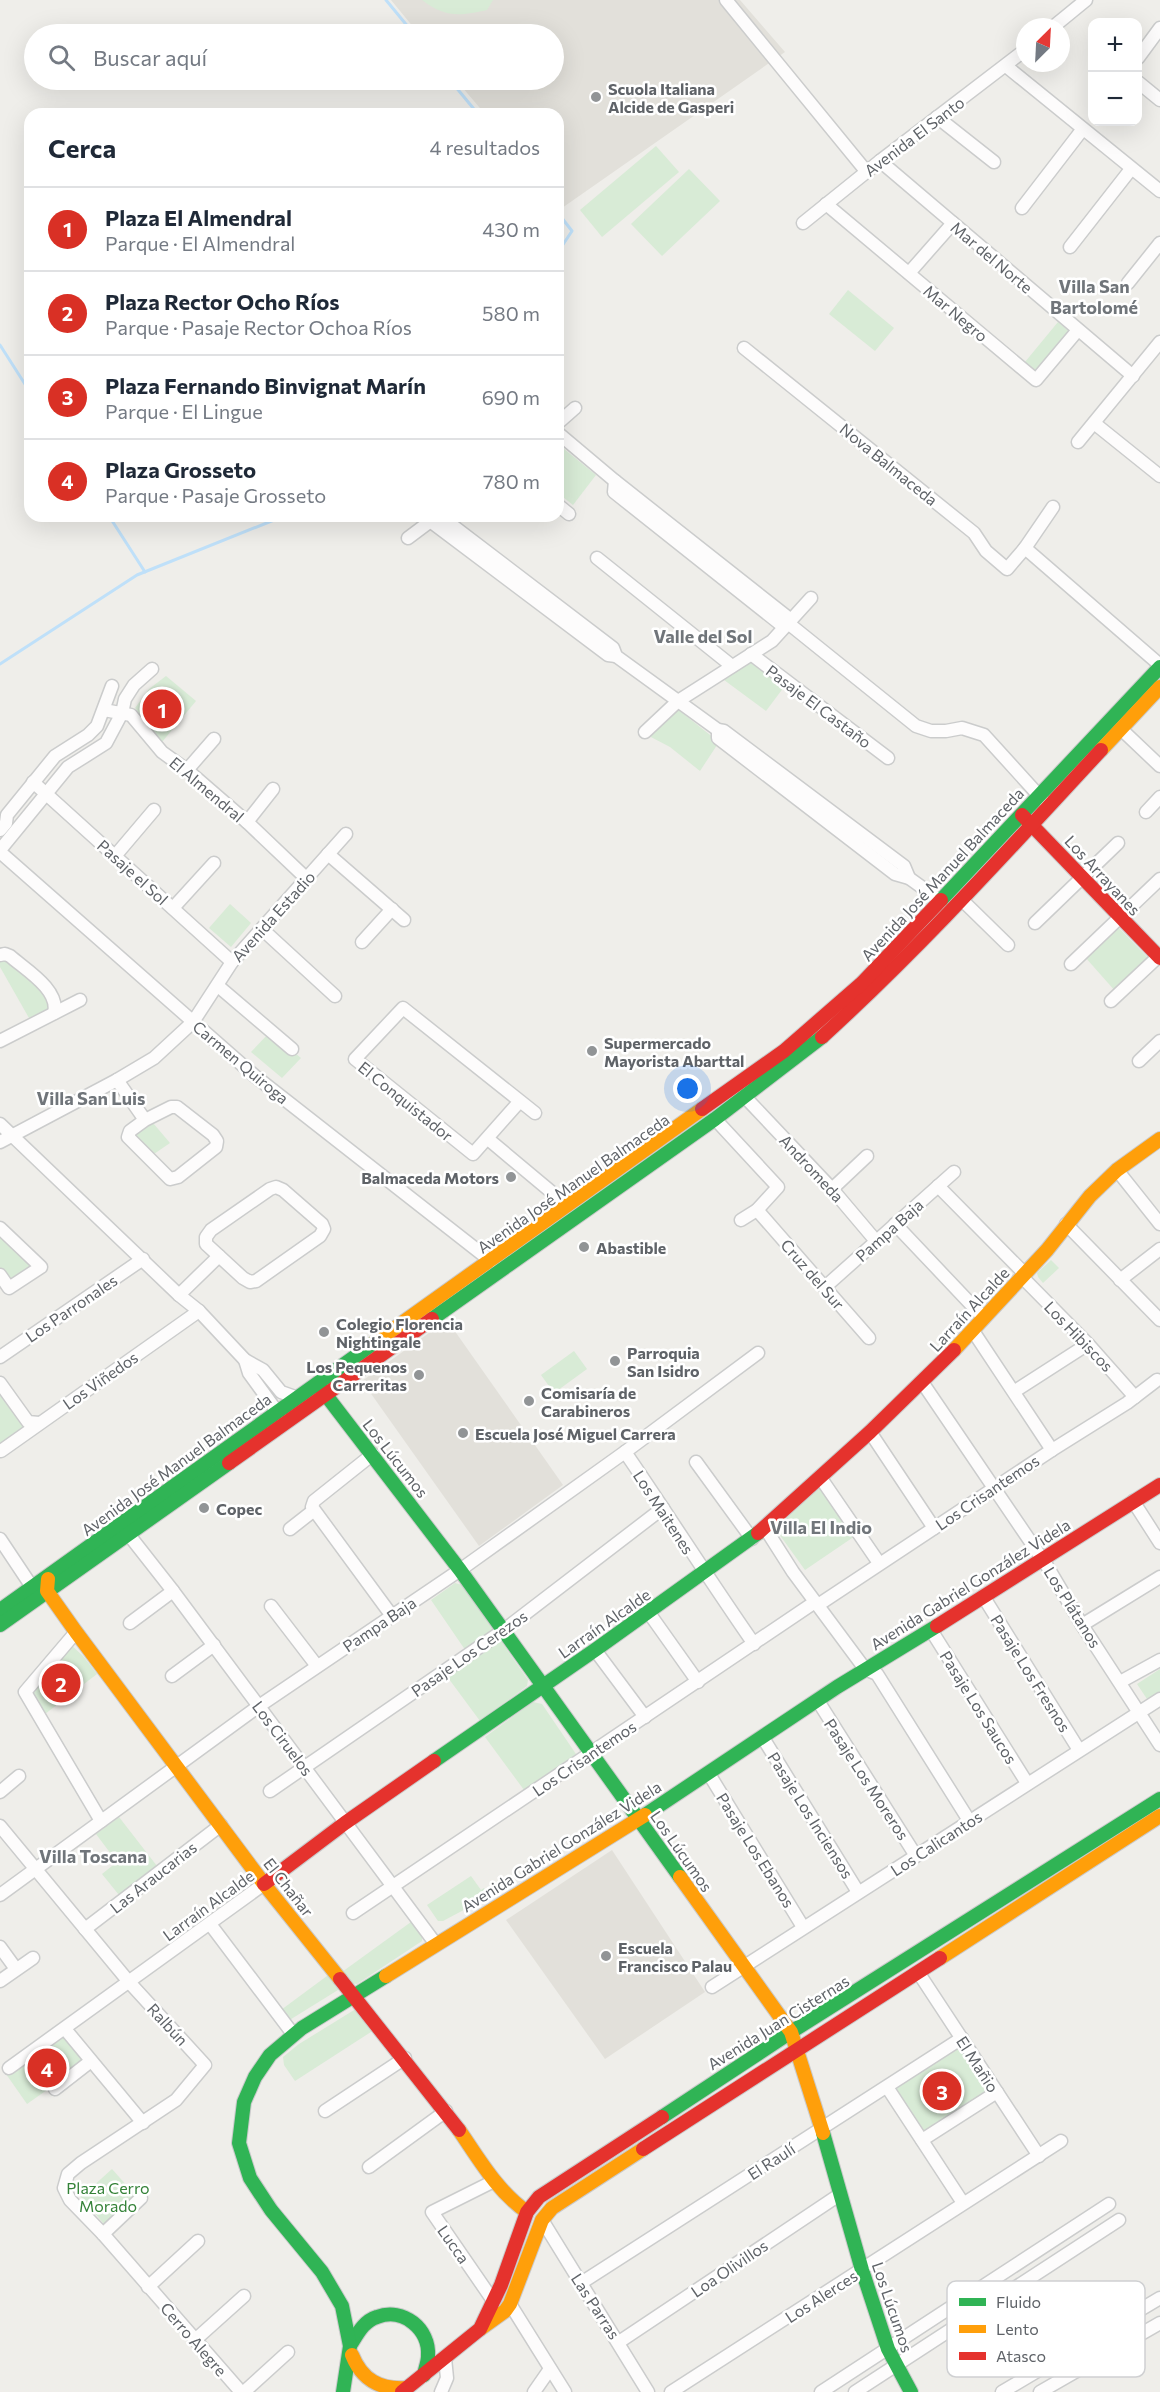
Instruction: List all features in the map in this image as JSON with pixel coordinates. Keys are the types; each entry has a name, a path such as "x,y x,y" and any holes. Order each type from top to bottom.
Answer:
{"main road":[{"name":"Avenida José Manuel Balmaceda","path":"0,1625 286,1424 322,1390 490,1261 784,1051 862,983 941,901 1027,819 1160,666"},
{"name":"Avenida José Manuel Balmaceda","path":"1044,801 1121,729 1160,687"},
{"name":"Avenida José Manuel Balmaceda","path":"0,1610 298,1398 322,1390 745,1097 834,1027 874,989 962,900 1027,819"},
{"name":"Los Arrayanes","path":"1027,819 1120,918 1160,956"},
{"name":"Larraín Alcalde","path":"264,1884 345,1822 649,1613 752,1539 870,1432 974,1331 1024,1276 1066,1224 1117,1170 1160,1139"},
{"name":"Los Lúcumos","path":"322,1390 373,1454 504,1630 790,2032 822,2128 839,2195 888,2349 911,2392"},
{"name":"Avenida Gabriel González Videla","path":"352,2349 347,2319 333,2287 261,2199 249,2178 242,2156 240,2124 249,2089 270,2055 293,2034 356,1996 435,1943 709,1774 865,1669 931,1630 1160,1485"},
{"path":"47,1591 47,1582 54,1571"},
{"name":"El Chañar","path":"47,1591 264,1884 405,2058 494,2181 514,2203 527,2212"},
{"name":"Avenida Juan Cisternas","path":"480,2329 494,2302 527,2212 547,2190 790,2032 1160,1799"},
{"name":"Avenida Juan Cisternas","path":"404,2390 505,2311 510,2304 542,2220 552,2208 1160,1816"},
{"path":"343,2392 352,2349 360,2327 376,2315 393,2313 408,2318 419,2326 427,2340 428,2362 424,2374"},
{"path":"352,2349 360,2374 370,2383 385,2389 404,2390"}],"street":[{"path":"726,0 866,171"},
{"path":"1064,18 1086,0"},
{"path":"1142,51 1160,28"},
{"name":"Avenida El Santo","path":"804,223 866,171 1016,58"},
{"path":"1006,66 1160,191"},
{"path":"1142,86 1160,100"},
{"path":"938,117 994,162"},
{"path":"1022,208 1082,130"},
{"name":"Mar del Norte","path":"879,161 1133,376"},
{"path":"1070,247 1131,169"},
{"name":"Mar Negro","path":"826,204 1036,380 1078,330"},
{"path":"909,273 953,223"},
{"path":"1128,283 1160,243"},
{"path":"1078,442 1160,342"},
{"name":"Nova Balmaceda","path":"744,348 974,533 986,551 1007,568 1025,548 1053,507"},
{"path":"564,418 575,408"},
{"path":"1094,423 1158,470"},
{"path":"564,437 615,481 614,492 788,623 916,726 931,731 962,728 984,735 1044,801"},
{"path":"564,510 569,514"},
{"path":"408,538 430,522"},
{"path":"441,522 555,609 608,656 616,656 717,730 724,731 777,779 835,822 904,867 909,878 941,901"},
{"path":"1025,548 1160,666"},
{"path":"597,558 732,666"},
{"path":"645,732 678,701 772,640 811,598"},
{"name":"Pasaje El Castaño","path":"751,654 888,758"},
{"path":"0,851 68,767 106,743 122,713 125,699 134,685 152,669"},
{"path":"0,830 6,823 7,814 55,756 88,735 97,726 112,686"},
{"name":"El Almendral","path":"104,710 131,715 158,747 247,822 307,879"},
{"path":"1121,729 1160,766"},
{"path":"187,770 214,739"},
{"name":"Pasaje el Sol","path":"33,782 232,962"},
{"path":"247,822 273,789"},
{"path":"1146,812 1160,797"},
{"path":"115,856 154,810"},
{"name":"Avenida Estadio","path":"0,1142 154,1058 193,1022 232,962 346,834"},
{"path":"1035,923 1118,843"},
{"name":"Carmen Quiroga","path":"0,851 256,1077 490,1261"},
{"path":"328,854 404,920"},
{"path":"173,908 214,863"},
{"path":"1071,964 1160,879"},
{"path":"962,900 1008,945"},
{"path":"362,942 392,909"},
{"path":"262,929 335,996"},
{"path":"0,955 10,956 53,995 56,1005 54,1013"},
{"path":"1111,1001 1160,956"},
{"path":"218,986 292,1049"},
{"path":"0,1041 80,1000"},
{"name":"El Conquistador","path":"520,1101 473,1154 355,1059 403,1008 520,1101 535,1113"},
{"path":"1139,1060 1160,1041"},
{"path":"117,1080 145,1120"},
{"name":"Andromeda","path":"745,1097 832,1189 876,1241"},
{"path":"171,1107 177,1107 213,1135 218,1141 216,1147 178,1177 170,1179 128,1137 130,1131 145,1120 171,1107"},
{"path":"715,1119 778,1188 757,1210 741,1220"},
{"path":"0,1124 179,1295 199,1311 245,1360 263,1370 281,1392 298,1398"},
{"path":"488,1139 567,1205"},
{"path":"832,1189 867,1156"},
{"path":"1117,1170 1160,1224"},
{"name":"Pampa Baja","path":"825,1287 954,1172"},
{"name":"Los Hibiscos","path":"938,1186 1088,1344 1135,1397"},
{"path":"276,1187 283,1190 314,1217 324,1230 320,1236 256,1281 250,1282 243,1278 219,1256 206,1244 206,1237 211,1230 276,1187"},
{"name":"Cruz del Sur","path":"757,1210 869,1338"},
{"path":"895,1224 984,1318"},
{"path":"1066,1224 1160,1320"},
{"path":"0,1228 40,1267 9,1288 0,1275"},
{"path":"1120,1280 1160,1249"},
{"path":"179,1295 219,1256"},
{"name":"Los Parronales","path":"0,1357 143,1259"},
{"name":"Los Viñedos","path":"1,1451 199,1311"},
{"path":"974,1331 1052,1449"},
{"path":"1015,1391 1088,1344"},
{"name":"Pampa Baja","path":"0,1895 259,1706 460,1570 758,1353"},
{"path":"245,1360 249,1373 286,1424"},
{"name":"Los Crisantemos","path":"352,1913 754,1644 1135,1397 1157,1380"},
{"name":"Los Plátanos","path":"922,1382 1042,1559 1160,1745"},
{"path":"0,1383 28,1422 39,1423"},
{"path":"870,1432 934,1528"},
{"name":"Los Maitenes","path":"625,1452 704,1573 754,1644"},
{"path":"373,1454 312,1504 314,1511 392,1616"},
{"path":"696,1462 752,1539"},
{"path":"820,1477 879,1563"},
{"path":"1133,1501 1160,1543"},
{"name":"Pasaje Los Cerezos","path":"270,1791 303,1766 504,1630 663,1508"},
{"path":"290,1529 314,1511"},
{"path":"765,1528 816,1604 865,1669 877,1674 970,1822"},
{"name":"Los Ciruelos","path":"129,1535 214,1645 435,1943"},
{"path":"0,1539 32,1587"},
{"path":"1082,1625 1160,1577"},
{"path":"130,1623 173,1591"},
{"name":"Pasaje Los Fresnos","path":"983,1596 1079,1750"},
{"path":"271,1606 317,1666"},
{"path":"649,1613 698,1682"},
{"name":"Pasaje Los Saucos","path":"931,1630 1027,1783"},
{"path":"76,1632 25,1692 101,1821"},
{"path":"172,1676 214,1645"},
{"path":"595,1650 645,1717"},
{"path":"1120,1682 1160,1659"},
{"name":"Los Calicantos","path":"712,1987 1160,1699"},
{"name":"Pasaje Los Moreros","path":"818,1701 916,1856"},
{"name":"Pasaje Los Inciensos","path":"763,1738 858,1892"},
{"name":"Pasaje Los Ebanos","path":"709,1774 803,1927"},
{"path":"0,1792 19,1776"},
{"name":"Las Araucarias","path":"85,1929 221,1825"},
{"name":"Ralbún","path":"0,1826 129,1982 205,2065 176,2100 68,2174 64,2188 70,2200"},
{"name":"Larraín Alcalde","path":"9,2068 264,1884"},
{"path":"210,1924 293,2034"},
{"path":"0,1947 16,1969"},
{"path":"0,1981 33,1958"},
{"name":"El Mañio","path":"918,1972 1039,2156"},
{"path":"65,2029 143,2123"},
{"name":"El Raulí","path":"581,2283 962,2038"},
{"path":"325,2111 405,2058"},
{"path":"55,2089 91,2061"},
{"path":"887,2087 963,2203"},
{"path":"922,2140 997,2092"},
{"path":"369,2167 446,2112"},
{"name":"Los Alerces","path":"671,2392 1061,2141"},
{"name":"Lucca","path":"494,2181 432,2212 494,2302"},
{"name":"Loa Olivillos","path":"619,2342 839,2195"},
{"path":"104,2234 141,2198"},
{"name":"Cerro Alegre","path":"70,2200 104,2234 148,2287 243,2392"},
{"path":"991,2281 1108,2204"},
{"name":"Las Parras","path":"542,2220 648,2392"},
{"path":"1027,2281 1119,2220"},
{"name":"Cerro Alegre","path":"148,2287 198,2241"},
{"path":"195,2340 244,2296"},
{"path":"1145,2307 1160,2298"},
{"path":"510,2304 565,2392"},
{"path":"821,2392 947,2310"},
{"path":"1145,2332 1160,2323"},
{"path":"855,2392 947,2334"},
{"path":"243,2392 288,2352"},
{"path":"441,2392 447,2379 445,2358"},
{"path":"534,2392 550,2369"},
{"path":"1002,2392 1027,2377"},
{"path":"1045,2391 1069,2377"}],"shaded area":[{"name":"Scuola Italiana Alcide de Gasperi","path":"391,0 740,0 785,52 564,207 564,108 480,108 465,90 564,90 564,24 411,24"},
{"name":"Escuela José Miguel Carrera","path":"447,1320 563,1485 479,1546 362,1381"},
{"name":"Escuela Francisco Palau","path":"612,1850 705,1992 605,2059 506,1920"}],"green space":[{"path":"422,0 493,0 487,10 453,14 438,10"},
{"path":"656,146 679,172 602,237 580,210"},
{"path":"689,169 720,201 662,256 631,224"},
{"path":"848,290 894,328 875,351 829,314"},
{"path":"1058,322 1072,334 1039,373 1025,362"},
{"path":"564,449 596,475 573,505 564,498"},
{"path":"748,661 784,687 766,711 720,677"},
{"path":"166,676 196,701 162,742 135,708 149,689"},
{"path":"676,708 719,742 700,771 670,747 647,735"},
{"path":"230,904 251,923 231,947 209,928"},
{"path":"1117,926 1150,960 1116,992 1085,957"},
{"path":"7,958 50,998 50,1008 29,1018 0,967 0,960"},
{"path":"270,1032 301,1058 282,1078 251,1052"},
{"path":"153,1123 170,1143 151,1156 133,1136"},
{"path":"0,1234 32,1265 10,1282 0,1268"},
{"path":"1051,1260 1059,1268 1043,1283 1037,1273"},
{"path":"574,1351 587,1369 554,1393 541,1375"},
{"path":"0,1395 26,1430 0,1448"},
{"path":"821,1484 855,1536 805,1570 774,1527"},
{"path":"455,1583 462,1585 528,1680 527,1686 480,1721 446,1675 470,1657 431,1600"},
{"path":"70,1644 97,1674 45,1714 29,1691"},
{"path":"1160,1669 1160,1695 1149,1702 1137,1684"},
{"path":"533,1702 542,1704 576,1754 524,1790 485,1737"},
{"path":"119,1817 157,1866 119,1895 102,1874 117,1862 96,1834"},
{"path":"471,1876 481,1890 484,1888 490,1896 443,1921 438,1921 427,1905"},
{"path":"411,1922 422,1936 422,1941 357,1984 350,1983 342,1972"},
{"path":"331,1973 340,1986 338,1990 288,2021 281,2010"},
{"path":"359,2007 374,2030 295,2081 284,2065 283,2057 299,2044"},
{"path":"65,2032 88,2061 27,2104 6,2074"},
{"path":"959,2048 988,2093 925,2134 895,2089"},
{"name":"Plaza Cerro Morado","path":"112,2169 136,2196 104,2224 81,2197"}],"waterway":[{"path":"386,0 406,24"},
{"path":"458,90 473,108"},
{"path":"564,221 572,231 564,243"},
{"path":"0,345 24,383"},
{"path":"113,522 145,572"},
{"path":"0,664 137,575 269,522"}],"traffic: fast":[{"path":"941,900 1160,667"},
{"path":"432,1319 715,1119 822,1037"},
{"path":"0,1610 374,1343"},
{"path":"319,1386 460,1570 680,1877"},
{"path":"0,1625 229,1463"},
{"path":"434,1761 595,1650 758,1533"},
{"path":"645,1815 837,1687 937,1626"},
{"path":"662,2117 791,2032 1160,1799"},
{"path":"343,2392 350,2346 342,2306 322,2272 271,2210 250,2178 239,2143 244,2102 255,2077 270,2055 302,2028 386,1976"},
{"path":"823,2133 862,2270 888,2349 911,2392"},
{"path":"351,2344 362,2328 372,2319 387,2315 405,2318 420,2329 425,2337 428,2361 424,2375"}],"traffic: slow":[{"path":"1101,750 1160,687"},
{"path":"374,1343 702,1109"},
{"path":"954,1350 1047,1250 1090,1196 1117,1170 1160,1139"},
{"path":"48,1579 47,1591 76,1632 264,1884 340,1979"},
{"path":"386,1976 645,1815"},
{"path":"940,1958 1160,1816"},
{"path":"680,1877 791,2032 823,2133"},
{"path":"459,2130 498,2184 516,2204 527,2212"},
{"path":"480,2329 505,2311 510,2304 542,2220 552,2208 643,2149"},
{"path":"352,2355 361,2371 373,2382 388,2387 407,2388"}],"traffic: jam":[{"path":"822,1037 930,932 1101,750"},
{"path":"1022,815 1160,958"},
{"path":"702,1109 784,1051 862,983 941,900"},
{"path":"229,1463 432,1319"},
{"path":"758,1533 870,1432 954,1350"},
{"path":"937,1626 1160,1485"},
{"path":"264,1884 345,1823 434,1761"},
{"path":"643,2149 940,1958"},
{"path":"340,1979 459,2130"},
{"path":"402,2392 480,2329 501,2285 527,2212 539,2197 662,2117"}],"place":[{"name":"Scuola Italiana Alcide de Gasperi","path":"596,97"},
{"name":"Plaza El Almendral","path":"162,709"},
{"name":"Supermercado Mayorista Abarttal","path":"592,1051"},
{"name":"Balmaceda Motors","path":"511,1177"},
{"name":"Abastible","path":"584,1247"},
{"name":"Colegio Florencia Nightingale","path":"324,1332"},
{"name":"Parroquia San Isidro","path":"615,1361"},
{"name":"Los Pequenos Carreritas","path":"419,1375"},
{"name":"Comisaría de Carabineros","path":"529,1401"},
{"name":"Escuela José Miguel Carrera","path":"463,1433"},
{"name":"Copec","path":"204,1508"},
{"name":"Plaza Rector Ocho Ríos","path":"61,1683"},
{"name":"Escuela Francisco Palau","path":"606,1956"},
{"name":"Plaza Grosseto","path":"47,2068"},
{"name":"Plaza Fernando Binvignat Marín","path":"942,2091"}],"district":[{"name":"Villa San Bartolomé","path":"1094,296"},
{"name":"Valle del Sol","path":"703,636"},
{"name":"Villa San Luis","path":"91,1098"},
{"name":"Villa El Indio","path":"821,1527"},
{"name":"Villa Toscana","path":"93,1856"}]}
